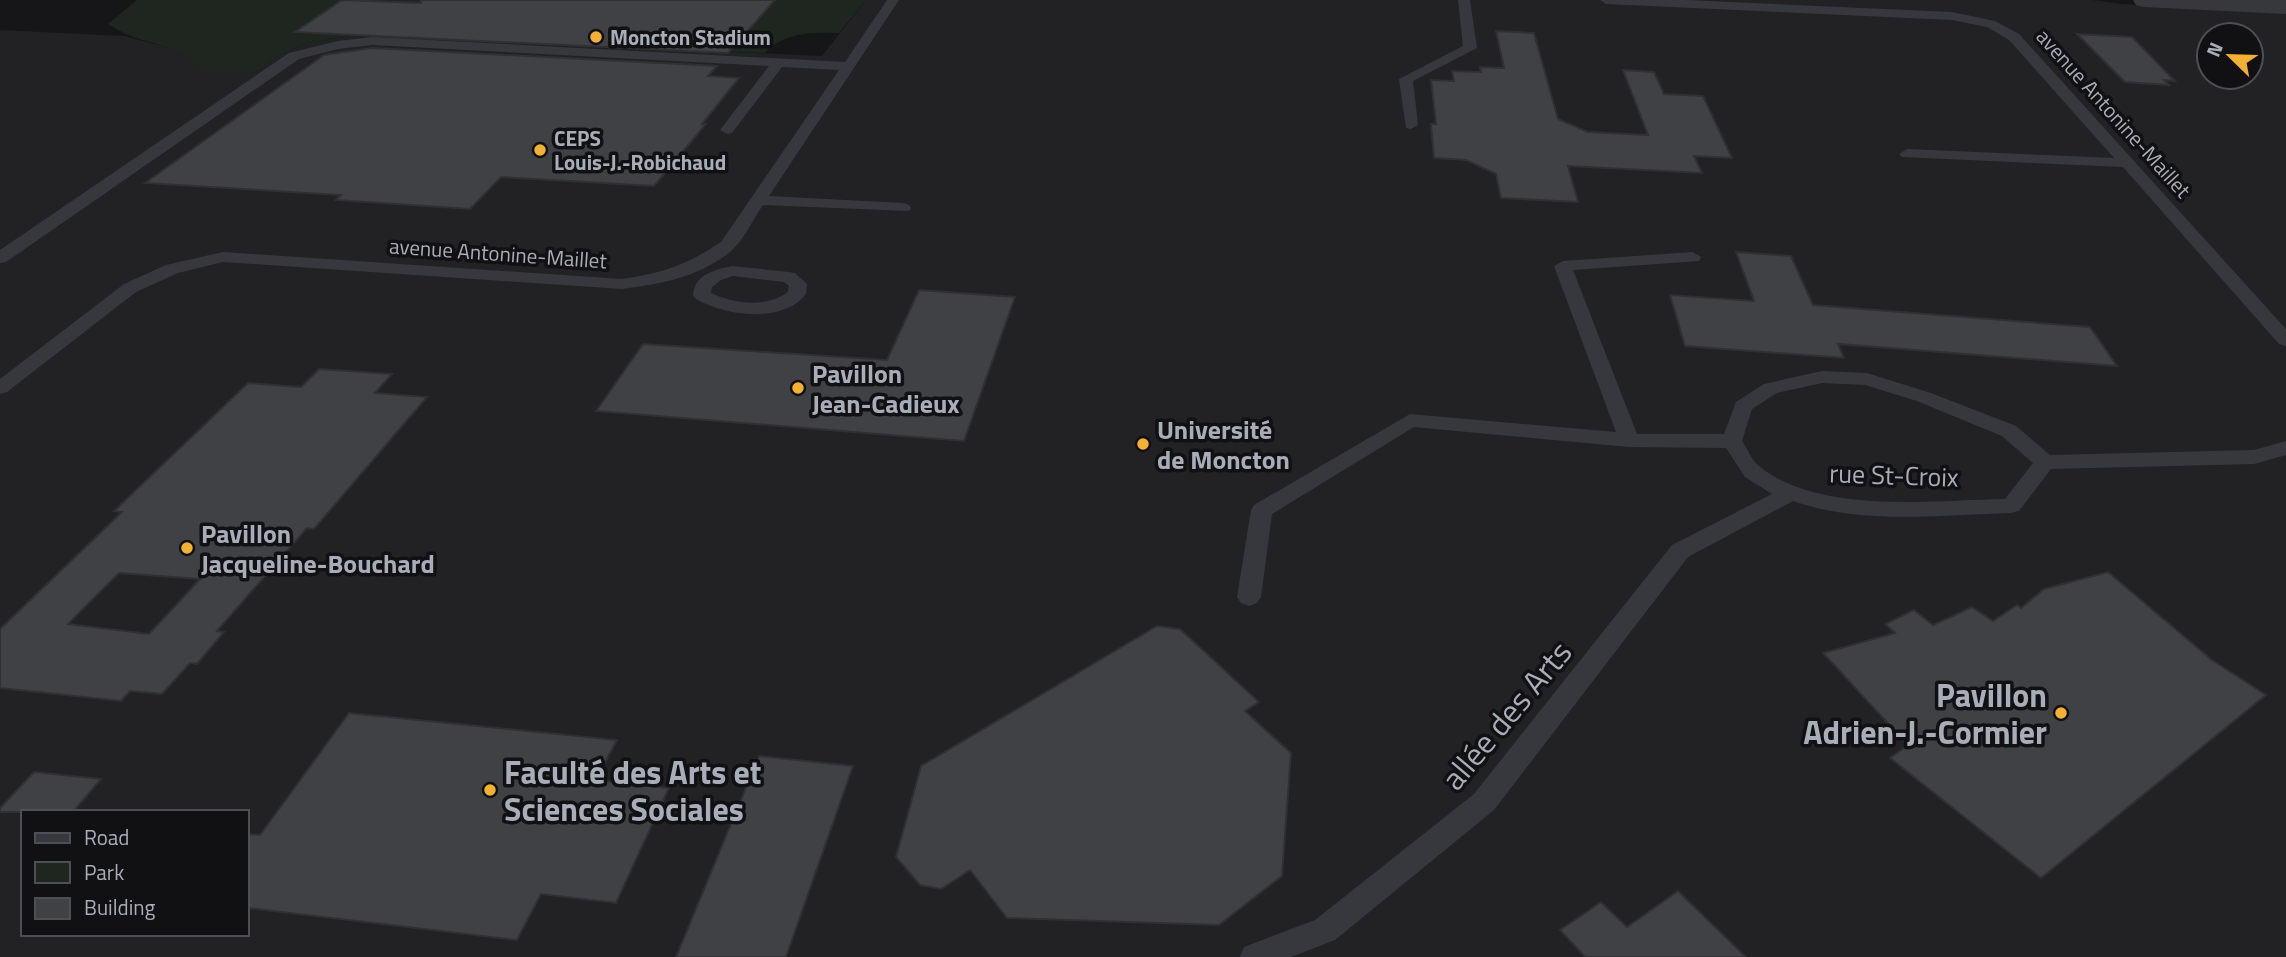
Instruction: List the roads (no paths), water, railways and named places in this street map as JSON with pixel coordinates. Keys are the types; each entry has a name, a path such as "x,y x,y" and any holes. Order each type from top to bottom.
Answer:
{"street":[{"path":"2144,0 2286,7"}],"lane":[{"name":"avenue Antonine-Maillet","path":"0,388 130,288 173,270 223,257 622,284 667,279 697,268 727,246 893,0"},
{"path":"1411,125 1406,79 1470,48 1464,0"},
{"name":"avenue Antonine-Maillet","path":"1606,0 1952,16 1992,24 2014,37 2286,340"},
{"path":"1796,9 1811,0"},
{"path":"1933,0 1961,8 1992,24"},
{"path":"0,258 294,57 338,45 372,41 848,66"},
{"path":"727,130 779,62"},
{"path":"1907,153 2128,163"},
{"path":"757,200 903,208"},
{"path":"1629,440 1563,266 1693,257"},
{"path":"697,268 715,276 732,271 789,277 798,284 797,294 787,303 770,308 710,302 702,295 703,285 715,276"},
{"path":"1249,597 1262,510 1410,420 1629,440 1732,441 1743,406 1771,388 1822,377 1867,379 1924,397 2009,431 2045,462 2254,457 2286,448"},
{"name":"rue St-Croix","path":"1732,441 1750,471 1789,494 1854,506 2011,506 2045,462"},
{"name":"allée des Arts","path":"1255,957 1325,930 1484,802 1680,551 1789,494"}],"place":[{"name":"Moncton Stadium","path":"596,37"},
{"name":"CEPS Louis-J.-Robichaud","path":"540,150"},
{"name":"Pavillon Jean-Cadieux","path":"798,388"},
{"name":"Université de Moncton","path":"1143,444"},
{"name":"Pavillon Jacqueline-Bouchard","path":"187,548"},
{"name":"Pavillon Adrien-J.-Cormier","path":"2061,713"},
{"name":"Faculté des Arts et Sciences Sociales","path":"490,790"}]}
